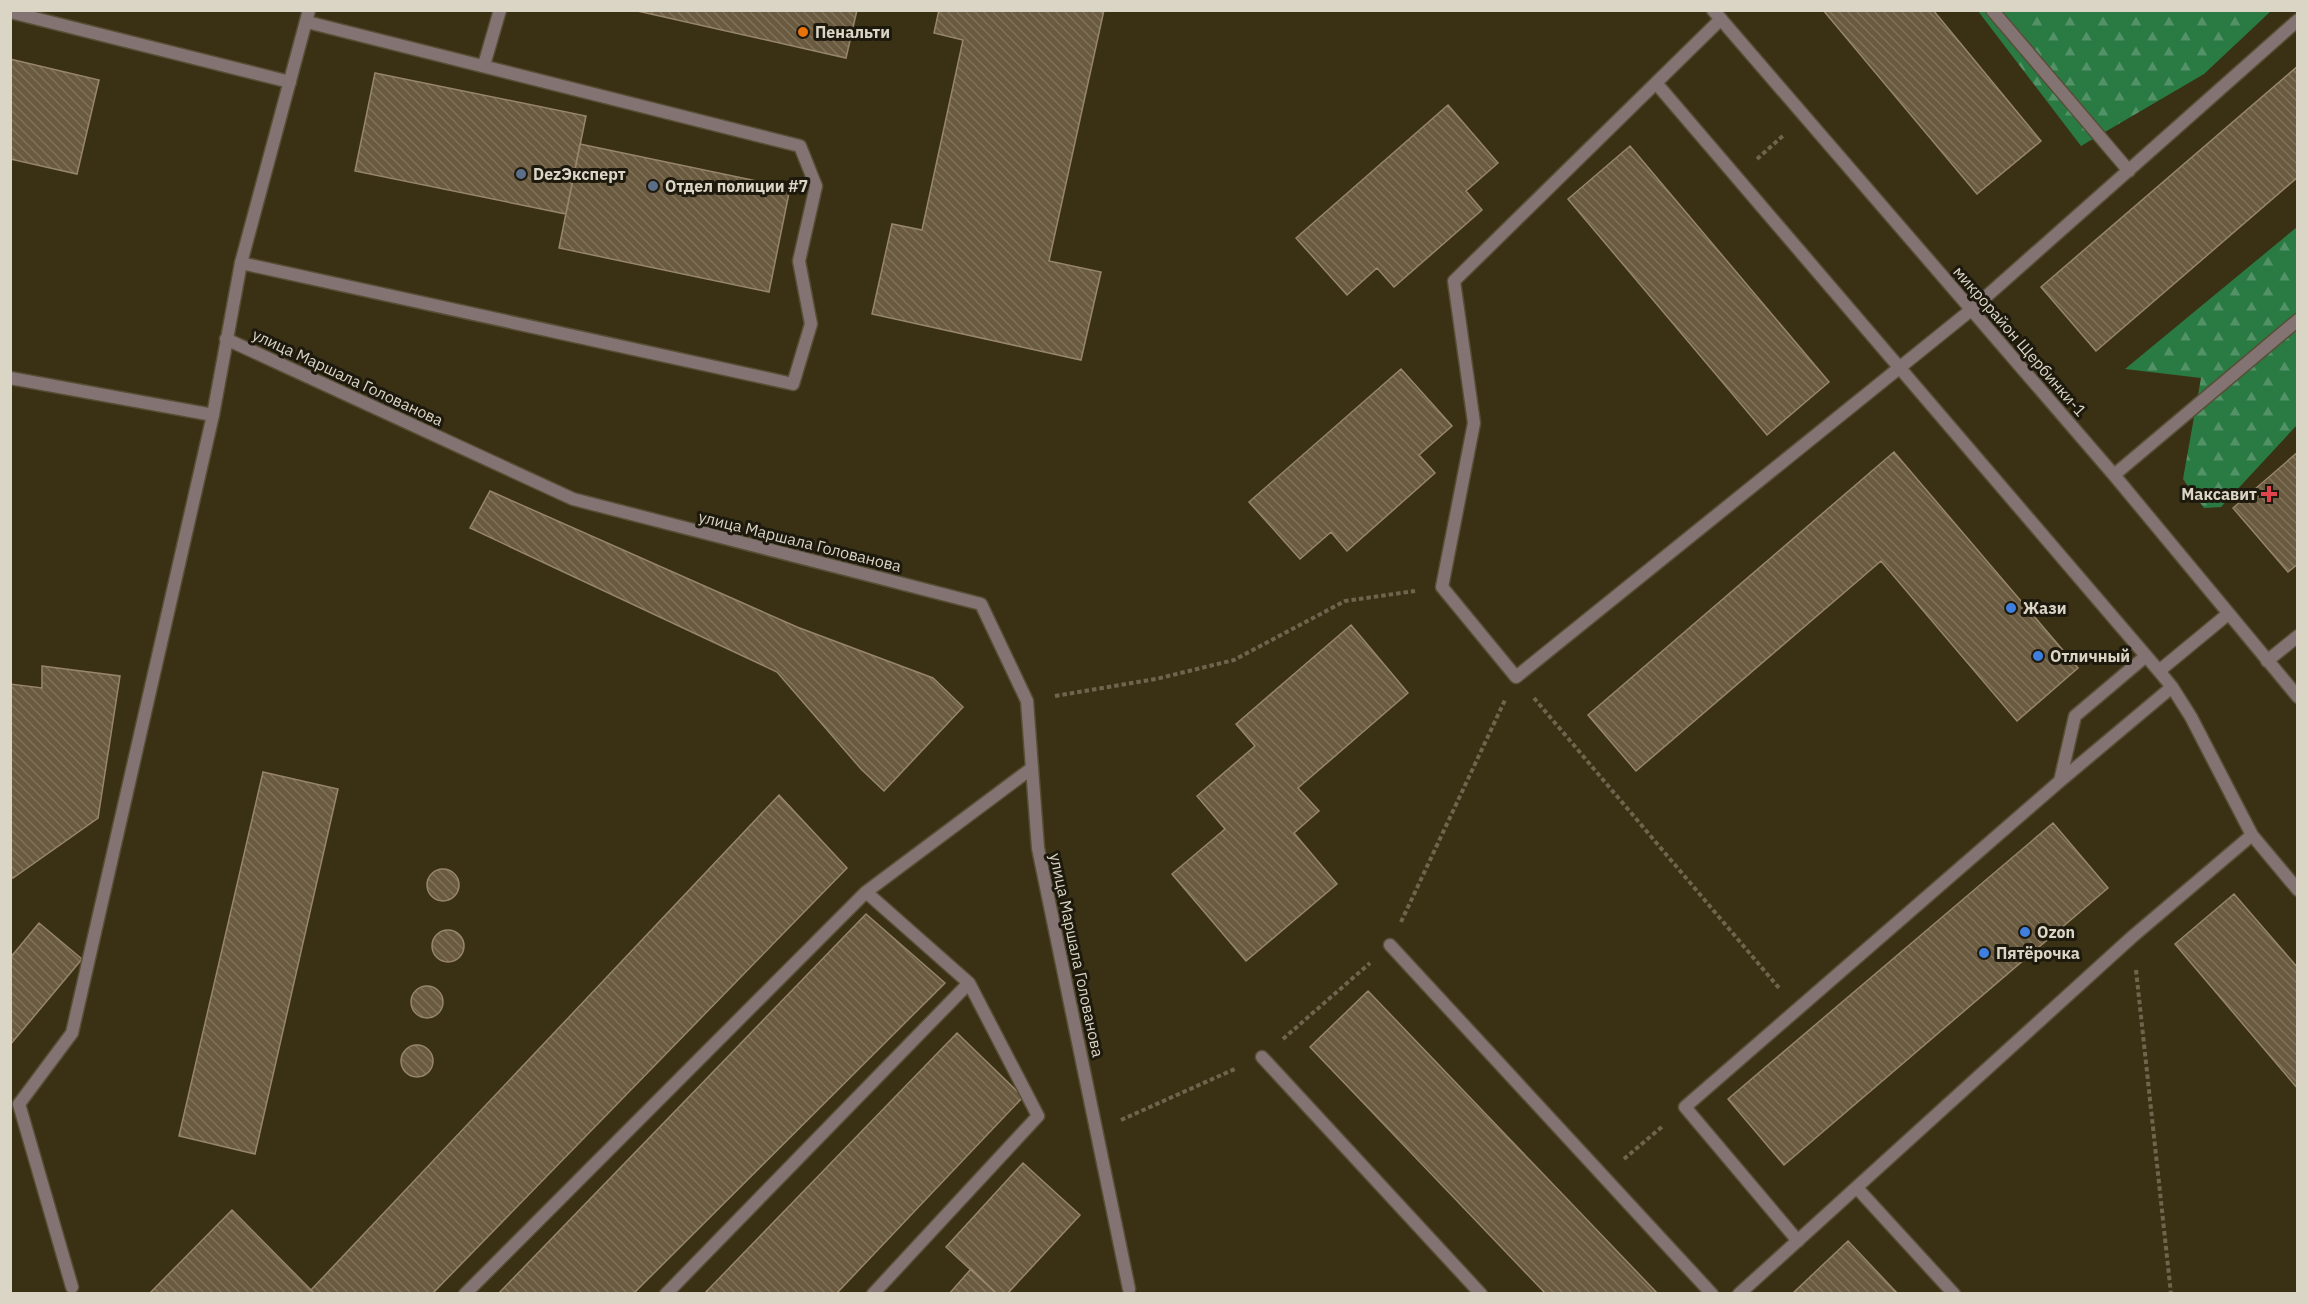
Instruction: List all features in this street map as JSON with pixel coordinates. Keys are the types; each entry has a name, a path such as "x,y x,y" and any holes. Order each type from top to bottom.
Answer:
{"street":[{"path":"484,65 500,10"},
{"path":"1992,10 2129,171"},
{"path":"10,12 290,82"},
{"path":"1717,15 1656,83 1454,281 1474,423 1443,587 1516,678 1971,310 2298,21"},
{"name":"микрорайон Щербинки-1","path":"1717,15 2114,475 2298,697"},
{"path":"226,339 241,263 308,16 484,65 800,146 816,186 799,261 811,324 793,384 241,263"},
{"path":"1656,83 2159,670 2192,717 2252,836 2298,890"},
{"path":"2114,475 2298,320"},
{"name":"улица Маршала Голованова","path":"72,1287 19,1104 72,1033 213,414 226,339 573,499 981,604 1027,701 1038,848 1130,1291"},
{"path":"10,378 213,414"},
{"path":"2159,670 2228,614"},
{"path":"2267,661 2298,636"},
{"path":"2060,781 2075,716 2146,656"},
{"path":"1797,1241 1685,1107 2060,781 2172,687"},
{"path":"465,1293 866,892 1032,768"},
{"path":"1739,1293 2132,937 2252,836"},
{"path":"866,892 969,983 1038,1116 873,1293"},
{"path":"1390,945 1712,1293"},
{"path":"666,1293 969,983"},
{"path":"1262,1058 1481,1293"},
{"path":"1857,1188 1954,1293"}],"path":[{"path":"1750,165 1804,117"},
{"path":"1027,701 1156,679 1234,660 1345,601 1443,587"},
{"path":"1097,1131 1262,1058 1390,945 1516,678 1796,1010"},
{"path":"2132,937 2171,1293"},
{"path":"1605,1176 1685,1107"}],"green space":[{"path":"1978,11 2271,11 2204,74 2081,146"},
{"path":"2297,227 2297,425 2221,507 2204,508 2183,479 2201,378 2125,369"}],"building":[{"path":"633,10 857,10 846,58"},
{"path":"939,10 1104,10 1049,261 1101,272 1081,360 872,314 892,224 922,230 963,40 934,33"},
{"path":"1823,10 1933,10 2041,141 1977,194"},
{"path":"10,59 99,80 77,174 10,159"},
{"path":"2298,66 2298,177 2096,351 2041,287"},
{"path":"375,73 586,116 566,214 355,171"},
{"path":"1448,105 1498,163 1466,191 1482,210 1394,287 1377,268 1347,295 1296,238"},
{"path":"580,144 790,188 769,292 559,248"},
{"path":"1630,146 1829,382 1767,435 1568,199"},
{"path":"1401,369 1452,426 1419,455 1435,473 1347,551 1331,532 1300,559 1249,502"},
{"path":"1894,452 2078,668 2017,721 1881,561 1636,771 1588,715"},
{"path":"2298,452 2298,564 2288,572 2233,508"},
{"path":"490,491 797,627 933,678 963,707 884,791 861,769 777,672 470,528"},
{"path":"1351,625 1408,693 1298,788 1319,811 1294,833 1337,884 1246,961 1172,874 1225,829 1197,796 1255,746 1236,724"},
{"path":"42,666 120,676 98,818 10,878 10,684 42,688"},
{"path":"263,772 338,789 255,1154 179,1136"},
{"path":"779,795 847,868 432,1294 315,1294 311,1290"},
{"path":"2053,823 2108,888 1784,1165 1728,1099"},
{"path":"443,869 454,874 459,885 454,896 443,901 432,896 427,885 432,874"},
{"path":"2234,894 2298,968 2298,1089 2175,944"},
{"path":"866,914 945,983 633,1294 498,1294"},
{"path":"39,923 82,959 10,1045 10,958"},
{"path":"448,930 459,935 464,946 459,957 448,962 437,957 432,946 437,935"},
{"path":"427,986 438,991 443,1002 438,1013 427,1018 416,1013 411,1002 416,991"},
{"path":"1368,991 1658,1294 1546,1294 1310,1047"},
{"path":"957,1033 1023,1097 836,1294 704,1294"},
{"path":"417,1045 428,1050 433,1061 428,1072 417,1077 406,1072 401,1061 406,1050"},
{"path":"1023,1163 1080,1215 1007,1294 997,1294 946,1247"},
{"path":"232,1210 315,1294 149,1294"},
{"path":"1848,1241 1898,1294 1792,1294"},
{"path":"971,1269 997,1294 949,1294"}],"place":[{"name":"Пенальти","path":"803,32"},
{"name":"DezЭксперт","path":"521,174"},
{"name":"Отдел полиции #7","path":"653,186"},
{"name":"Максавит","path":"2269,494"},
{"name":"Жази","path":"2011,608"},
{"name":"Отличный","path":"2038,656"},
{"name":"Ozon","path":"2025,932"},
{"name":"Пятёрочка","path":"1984,953"}]}
